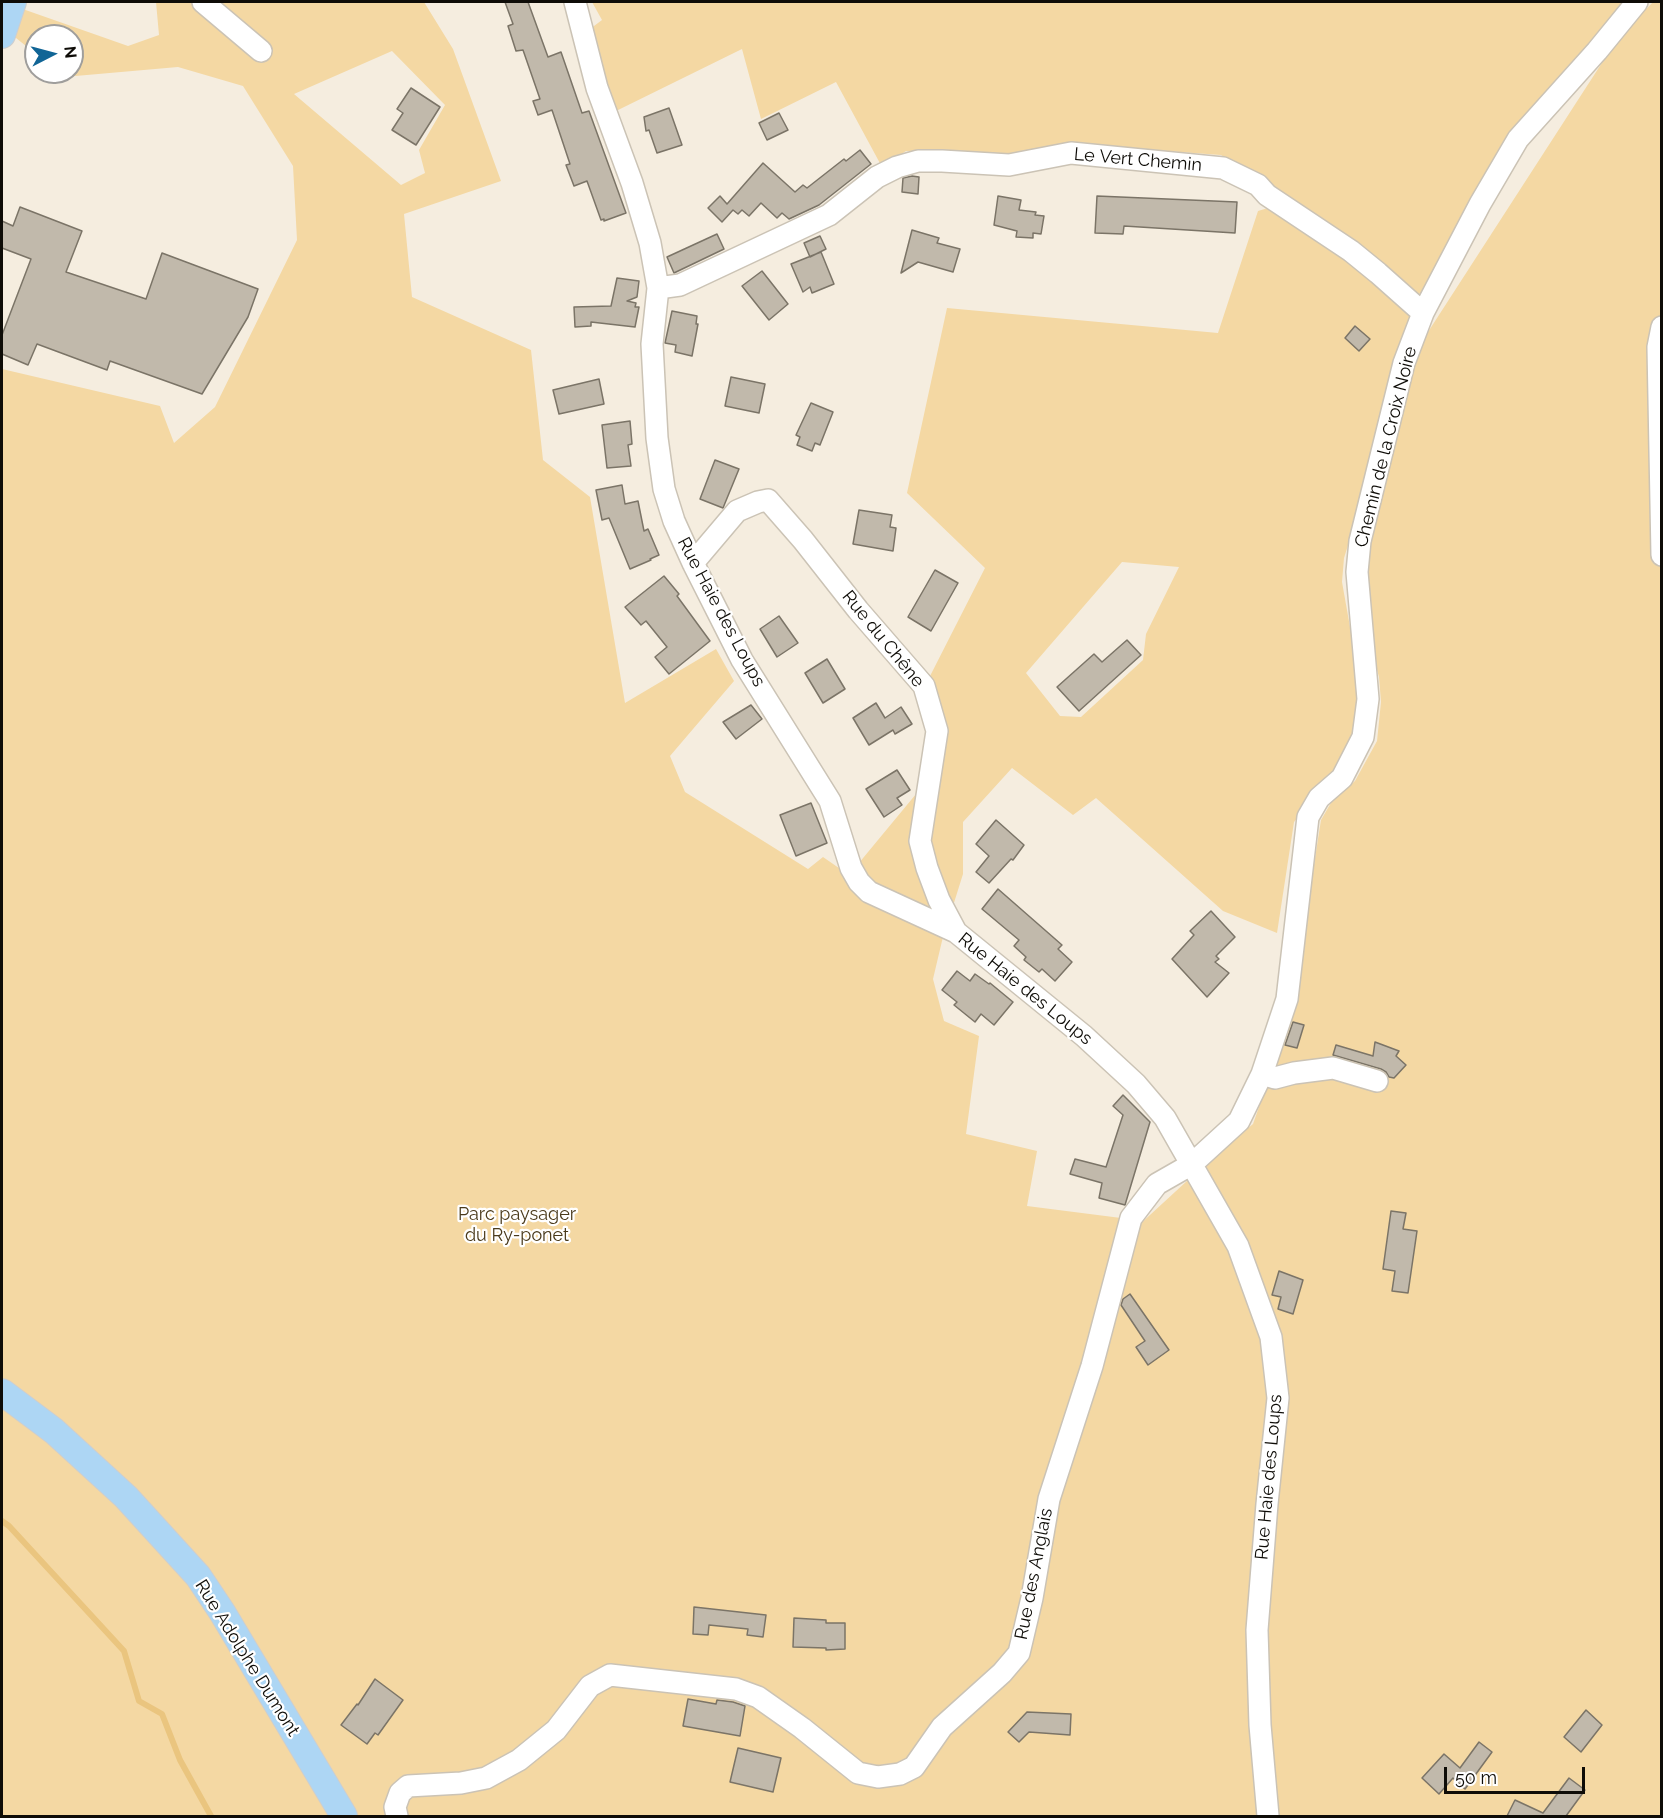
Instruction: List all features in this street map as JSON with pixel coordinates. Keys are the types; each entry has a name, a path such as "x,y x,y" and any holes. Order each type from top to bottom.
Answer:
{"main road":[{"path":"2,35 13,2"},
{"name":"Rue Adolphe Dumont","path":"2,1392 54,1431 126,1497 198,1576 344,1816"}],"street":[{"path":"203,2 261,51"},
{"name":"Rue Haie des Loups","path":"575,2 597,88 632,183 650,243 658,288 652,344 657,438 664,489 674,521 742,660 830,801 851,868 859,882 869,892 956,932 1084,1036 1136,1084 1165,1118 1238,1246 1271,1337 1278,1398 1257,1630 1260,1725 1268,1816"},
{"name":"Chemin de la Croix Noire","path":"1192,1164 1239,1121 1262,1074 1287,999 1308,817 1319,798 1342,778 1364,737 1368,699 1358,572 1360,541 1404,363 1423,313 1480,204 1518,139 1597,51 1637,2"},
{"name":"Le Vert Chemin","path":"658,288 680,285 829,215 877,177 897,167 918,161 1009,165 1071,153 1223,168 1258,185 1267,195 1351,252 1423,313"},
{"path":"1662,327 1658,347 1662,555"},
{"name":"Rue du Chêne","path":"693,563 738,512 758,502 768,500 924,686 937,731 920,841 939,900 956,932"},
{"path":"1262,1074 1275,1078 1333,1068 1377,1081"},
{"name":"Rue des Anglais","path":"397,1816 395,1807 400,1793 408,1786 461,1783 486,1778 519,1760 556,1730 590,1686 610,1675 736,1689 758,1697 802,1728 858,1773 878,1777 900,1774 914,1767 942,1727 1002,1673 1019,1653 1032,1598 1049,1499 1092,1366 1131,1218 1157,1184 1192,1164"}],"green space":[{"name":"Parc paysager du Ry-ponet","path":"156,2 424,2 453,49 501,181 404,214 412,297 531,350 543,460 590,497 625,703 716,649 734,681 670,756 685,792 808,869 823,857 849,875 921,788 938,729 928,680 985,568 907,493 947,308 1218,333 1258,211 1268,208 1365,270 1411,316 1368,482 1344,558 1342,582 1358,672 1359,693 1355,723 1342,765 1294,822 1277,933 1223,911 1096,798 1073,815 1012,768 963,822 963,874 933,979 944,1021 979,1036 966,1134 1037,1151 1027,1206 1121,1218 1138,1226 1253,1124 1293,998 1321,820 1332,801 1355,781 1377,741 1381,702 1379,677 1363,619 1364,549 1417,349 1618,38 1653,2 1661,2 1661,1816 2,1816 2,369 160,406 174,443 215,407 297,240 293,166 243,86 178,67 84,75 84,31 128,46 159,35","holes":["392,51 445,105 419,150 425,173 401,185 294,94","1122,562 1179,567 1146,634 1143,660 1081,717 1060,716 1026,673"]},
{"path":"592,2 1632,2 1516,135 1428,290 1416,295 1341,235 1221,155 1071,144 1005,155 906,151 882,167 836,82 761,119 742,49 614,112 586,32 602,20"},
{"name":"Parc paysager du Ry-ponet","path":"17,7 65,24 24,24 24,44 11,34"}],"building":[{"path":"505,2 528,2 548,57 561,52 582,113 589,111 626,213 601,220 587,181 574,186 566,165 570,164 552,110 538,115 533,101 540,99 523,50 516,51 508,26 513,24"},
{"path":"411,88 440,107 416,145 392,130 403,113 397,109"},
{"path":"669,108 682,145 657,153 649,130 646,131 644,117"},
{"path":"779,113 788,130 767,140 759,123"},
{"path":"860,150 871,164 819,205 789,219 782,213 777,218 761,203 749,216 742,210 738,214 733,210 722,222 708,208 720,196 727,204 763,163 795,192 803,185 807,188 844,159 846,161"},
{"path":"919,177 918,194 902,192 903,178"},
{"path":"998,196 1021,200 1019,210 1036,212 1035,215 1044,216 1041,234 1033,233 1033,238 1016,237 1017,231 994,225"},
{"path":"1097,196 1237,202 1235,233 1124,226 1123,234 1095,233"},
{"path":"20,207 82,231 66,272 146,299 162,253 258,289 248,317 202,394 110,361 107,370 37,344 28,365 2,354 2,335 31,259 2,248 2,221 13,226"},
{"path":"912,230 939,238 937,243 960,249 953,272 918,262 901,273"},
{"path":"717,234 724,249 674,273 667,257"},
{"path":"820,236 826,249 810,257 804,243"},
{"path":"821,252 834,284 812,293 810,287 803,292 791,264"},
{"path":"762,271 788,304 769,320 742,286"},
{"path":"617,278 639,281 637,297 627,301 636,303 635,307 639,307 635,327 591,322 591,326 575,327 574,307 611,306"},
{"path":"672,311 697,316 696,324 698,324 692,356 675,352 676,345 665,343"},
{"path":"1355,326 1370,339 1359,351 1345,338"},
{"path":"731,377 765,384 759,413 725,406"},
{"path":"599,379 604,404 559,414 553,390"},
{"path":"811,403 833,412 820,445 815,443 812,451 797,445 800,437 796,435"},
{"path":"630,421 632,444 628,445 631,466 607,468 602,425"},
{"path":"715,460 739,469 723,508 700,499"},
{"path":"622,485 625,504 638,501 644,531 648,529 659,555 630,569 609,518 602,520 596,490"},
{"path":"859,510 892,515 890,527 896,528 893,551 853,544"},
{"path":"935,570 958,583 931,631 908,617"},
{"path":"664,576 679,594 677,596 710,641 669,674 655,657 667,647 646,621 641,625 625,607"},
{"path":"779,616 798,643 777,657 760,629"},
{"path":"1127,640 1141,655 1079,711 1057,687 1094,654 1102,662"},
{"path":"827,659 845,689 823,703 805,673"},
{"path":"876,703 885,718 901,707 912,724 895,734 893,730 869,745 853,718"},
{"path":"751,705 762,719 736,739 723,722"},
{"path":"897,770 910,790 897,798 902,805 884,817 866,789"},
{"path":"811,803 827,843 796,856 780,815"},
{"path":"996,820 1024,845 1013,860 1011,859 989,883 976,872 989,856 976,844"},
{"path":"998,889 1062,945 1058,949 1072,962 1055,981 1042,969 1039,972 1024,960 1026,957 1014,946 1019,940 982,909"},
{"path":"1211,911 1235,937 1216,956 1219,959 1215,962 1229,973 1207,997 1172,959 1194,935 1190,931"},
{"path":"957,971 970,981 975,974 1013,1002 994,1025 981,1014 975,1022 954,1005 957,1002 942,990"},
{"path":"1293,1022 1304,1025 1297,1048 1285,1045"},
{"path":"1375,1042 1399,1051 1396,1056 1406,1065 1394,1078 1389,1077 1381,1069 1333,1055 1336,1045 1373,1056"},
{"path":"1123,1095 1150,1122 1125,1205 1099,1198 1102,1183 1070,1174 1075,1159 1106,1167 1123,1115 1113,1106"},
{"path":"1391,1211 1406,1213 1403,1229 1417,1231 1408,1293 1392,1291 1395,1271 1383,1269"},
{"path":"1279,1271 1303,1280 1293,1314 1278,1309 1281,1297 1272,1295"},
{"path":"1130,1294 1169,1350 1148,1365 1136,1347 1145,1341 1121,1305 1123,1299"},
{"path":"694,1607 766,1615 763,1637 747,1635 748,1629 709,1625 708,1635 693,1634"},
{"path":"794,1618 826,1620 826,1623 845,1623 845,1649 793,1647"},
{"path":"375,1679 403,1700 378,1735 375,1733 367,1744 341,1725"},
{"path":"688,1699 716,1704 717,1700 745,1706 740,1736 683,1726"},
{"path":"1586,1710 1602,1725 1581,1752 1564,1737"},
{"path":"1027,1712 1071,1714 1070,1735 1029,1732 1019,1742 1008,1732"},
{"path":"1479,1742 1492,1752 1465,1789 1453,1778 1439,1794 1422,1778 1444,1754 1460,1768"},
{"path":"738,1748 781,1758 773,1792 730,1782"},
{"path":"1569,1778 1585,1790 1566,1816 1507,1816 1515,1800 1543,1813"}],"waterway":[{"path":"2,1521 124,1651 139,1701 162,1714 180,1760 211,1816"}]}
